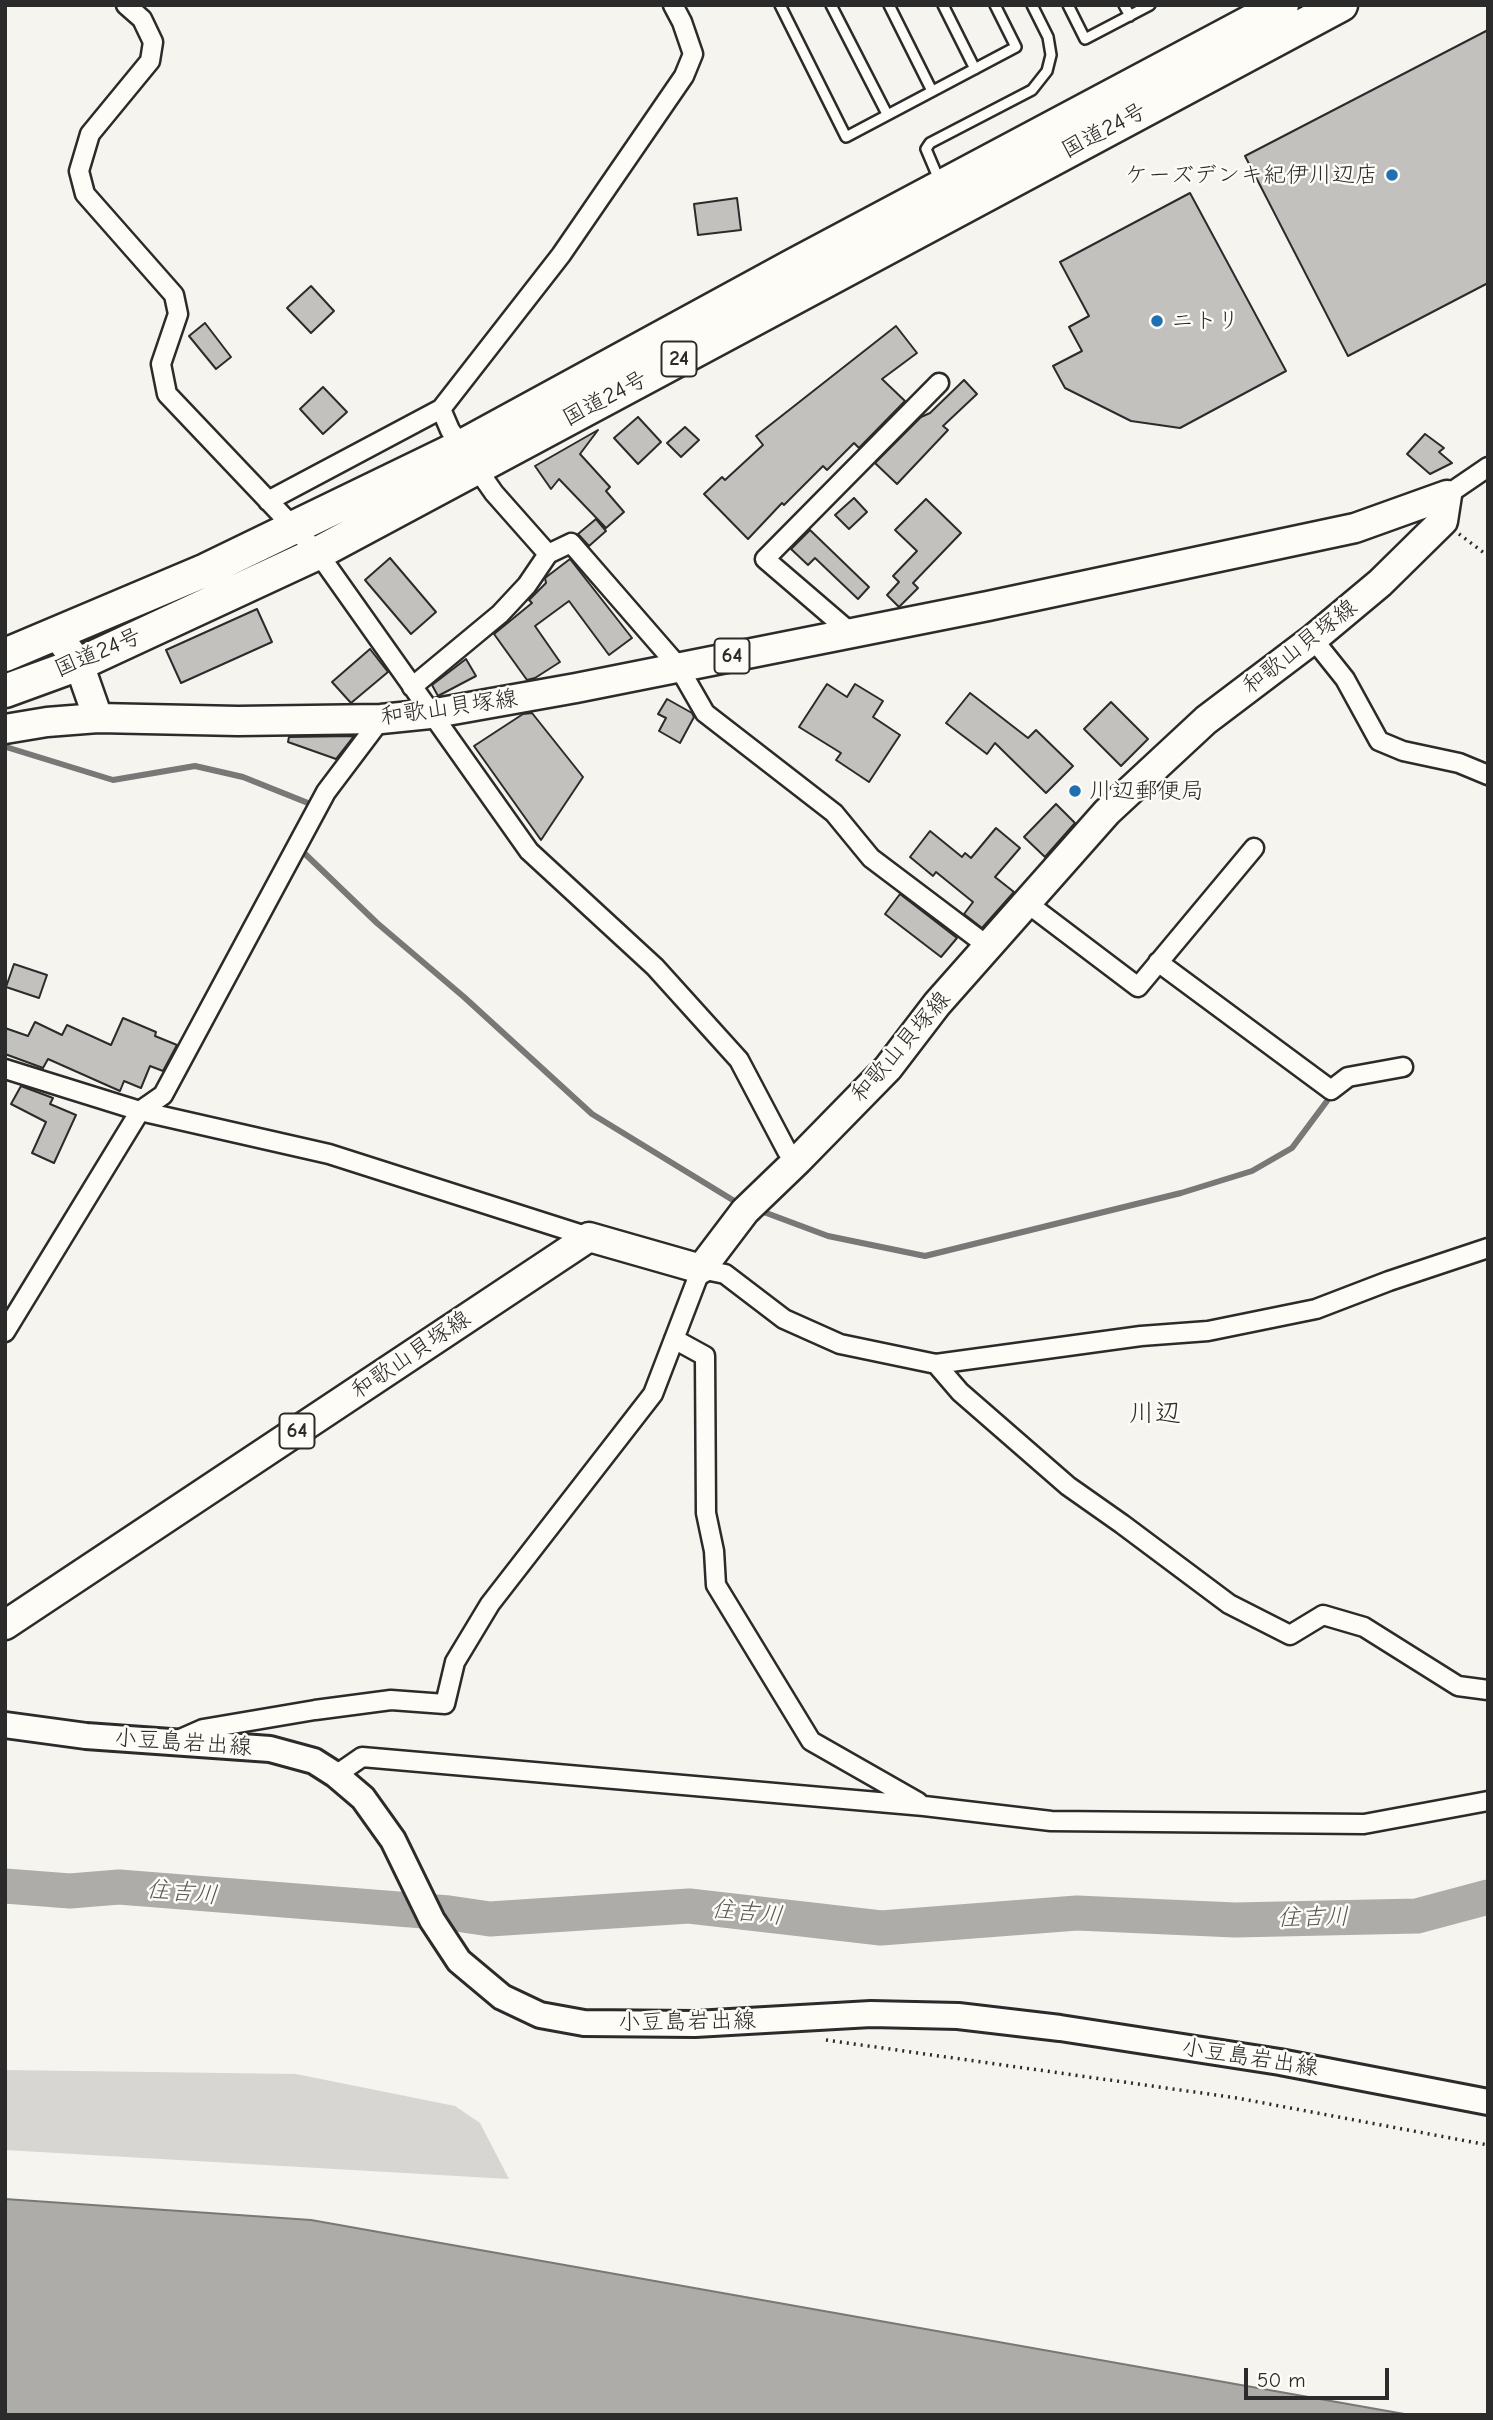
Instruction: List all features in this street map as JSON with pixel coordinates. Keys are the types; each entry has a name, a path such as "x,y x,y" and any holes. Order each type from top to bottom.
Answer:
{"highway":[{"name":"国道24号","path":"5,691 79,664 318,553 470,457 942,186 1282,5"},
{"name":"国道24号","path":"5,655 206,570 294,528 470,457 923,228 1342,5"}],"main road":[{"name":"和歌山貝塚線","path":"5,729 98,718 239,721 381,719 430,714 576,688 988,606 1445,508"},
{"name":"和歌山貝塚線","path":"701,1269 745,1211 888,1068 937,1004 1107,812 1206,720 1313,639 1380,583 1445,508"},
{"path":"57,635 79,664 98,718"},
{"name":"和歌山貝塚線","path":"5,1625 589,1237"},
{"path":"589,1237 701,1269"},
{"name":"小豆島岩出線","path":"5,1725 86,1736 270,1749 314,1760 363,1798 393,1840 432,1920 459,1961 502,1997 540,2015 584,2023 695,2024 871,2014 958,2016 1060,2028 1280,2062 1488,2102"}],"street":[{"path":"126,5 142,19 153,41 149,61 90,134 79,171 85,194 174,295 178,314 162,364 167,394 318,553 529,851 655,967 739,1060 787,1151 798,1160"},
{"path":"268,501 440,409 561,255 684,76 693,54 673,5"},
{"path":"850,632 765,559 939,383"},
{"path":"440,409 494,493 548,554"},
{"path":"1445,508 1488,467"},
{"path":"412,687 500,614 527,585 548,554 571,543 678,666 705,713 834,813 871,858 989,947"},
{"path":"1313,639 1345,679 1379,741 1403,751 1459,763 1488,775"},
{"path":"5,1332 140,1111 163,1095 326,792 381,719"},
{"path":"1027,902 1138,987 1254,848"},
{"path":"1158,962 1331,1090 1349,1077 1403,1067"},
{"path":"5,1069 140,1111 330,1154 589,1237"},
{"path":"174,1742 203,1729 315,1710 391,1700 445,1704 456,1662 490,1604 653,1394 701,1269 725,1274 784,1319 840,1344 936,1364 1141,1336 1208,1331 1316,1309 1488,1248"},
{"path":"674,1339 705,1356 706,1513 714,1551 716,1585 811,1741 924,1806"},
{"path":"936,1364 960,1392 1068,1486 1229,1604 1290,1635 1323,1615 1364,1627 1458,1686 1488,1690"},
{"path":"336,1775 362,1757 924,1806 1051,1821 1364,1824 1488,1801"}],"lane":[{"path":"780,5 846,137 1016,47 995,5"},
{"path":"831,5 887,114"},
{"path":"889,5 932,91"},
{"path":"943,5 975,69"},
{"path":"942,186 926,149 930,143 1032,90 1047,71 1051,55 1048,37 1032,5"},
{"path":"1068,5 1085,39 1150,5"},
{"path":"1124,5 1130,16"}],"path":[{"path":"1445,508 1488,556"},
{"path":"825,2039 1237,2098 1488,2145"}],"shaded area":[{"path":"5,2070 296,2074 455,2106 480,2123 509,2179 5,2150"},
{"path":"5,2199 311,2220 1410,2415 5,2415"}],"building":[{"path":"1488,30 1488,283 1348,356 1245,156"},
{"path":"1190,193 1286,371 1180,428 1131,421 1065,388 1053,366 1082,351 1069,327 1089,316 1060,262"},
{"path":"737,198 741,230 698,235 694,204"},
{"path":"311,286 334,311 311,333 287,308"},
{"path":"205,323 231,357 216,369 189,336"},
{"path":"896,326 917,353 882,379 905,401 859,448 854,443 827,470 823,466 748,539 704,494 722,477 725,480 763,445 756,436"},
{"path":"964,380 977,394 943,426 948,430 897,484 875,463 921,417 930,413"},
{"path":"323,387 347,412 323,434 300,409"},
{"path":"638,417 661,442 638,464 614,438"},
{"path":"685,427 699,440 681,457 667,443"},
{"path":"598,430 580,454 610,487 606,491 624,512 606,528 559,479 551,489 535,466"},
{"path":"1425,434 1444,448 1439,452 1452,463 1430,474 1407,454"},
{"path":"854,498 867,512 849,529 835,515"},
{"path":"926,499 961,533 913,583 918,588 899,607 887,595 899,582 893,576 917,551 895,530"},
{"path":"596,519 606,531 589,546 578,534"},
{"path":"810,530 869,587 858,599 815,558 808,565 791,549"},
{"path":"390,558 436,612 411,634 365,580"},
{"path":"570,559 632,638 609,655 569,601 535,626 560,662 527,680 494,634 532,603 529,600 546,583 545,578"},
{"path":"257,609 272,642 181,683 166,650"},
{"path":"370,649 388,672 351,703 332,682"},
{"path":"466,659 476,676 438,696 432,685"},
{"path":"827,684 847,697 855,684 883,701 873,717 900,735 869,782 836,760 841,753 799,727"},
{"path":"970,693 1028,738 1036,730 1073,766 1046,793 995,743 987,754 946,723"},
{"path":"667,699 692,713 694,717 680,743 659,731 666,718 658,714"},
{"path":"1111,702 1148,739 1121,766 1084,729"},
{"path":"532,713 583,777 541,840 474,746 523,714"},
{"path":"354,736 336,759 288,742 289,737"},
{"path":"1056,804 1075,823 1045,857 1024,837"},
{"path":"996,828 1020,848 995,877 1014,892 982,928 964,914 973,902 936,872 933,876 910,857 930,831 962,857 965,853 971,858"},
{"path":"900,894 957,938 941,957 885,914"},
{"path":"14,964 47,975 39,998 6,987"},
{"path":"123,1018 156,1032 155,1036 177,1045 163,1071 150,1066 141,1088 124,1081 120,1091 48,1059 43,1068 5,1054 5,1028 28,1036 35,1022 62,1035 67,1025 111,1045"},
{"path":"21,1086 53,1098 50,1104 76,1115 54,1163 32,1153 46,1122 11,1104"}],"waterway":[{"path":"6,747 113,780 195,766 243,777 318,807"},
{"path":"303,847 301,850 377,923 464,997 592,1114 736,1202"},
{"path":"761,1211 828,1236 925,1256 1181,1193 1252,1171 1292,1148 1327,1101"},
{"name":"住吉川","path":"5,1886 70,1891 119,1887 449,1913 490,1919 689,1906 881,1928 1077,1913 1235,1920 1417,1916 1488,1897"}],"place":[{"name":"ケーズデンキ紀伊川辺店","path":"1392,175"},
{"name":"ニトリ","path":"1157,321"},
{"name":"川辺郵便局","path":"1075,791"}],"district":[{"name":"川辺","path":"1155,1414"}]}
